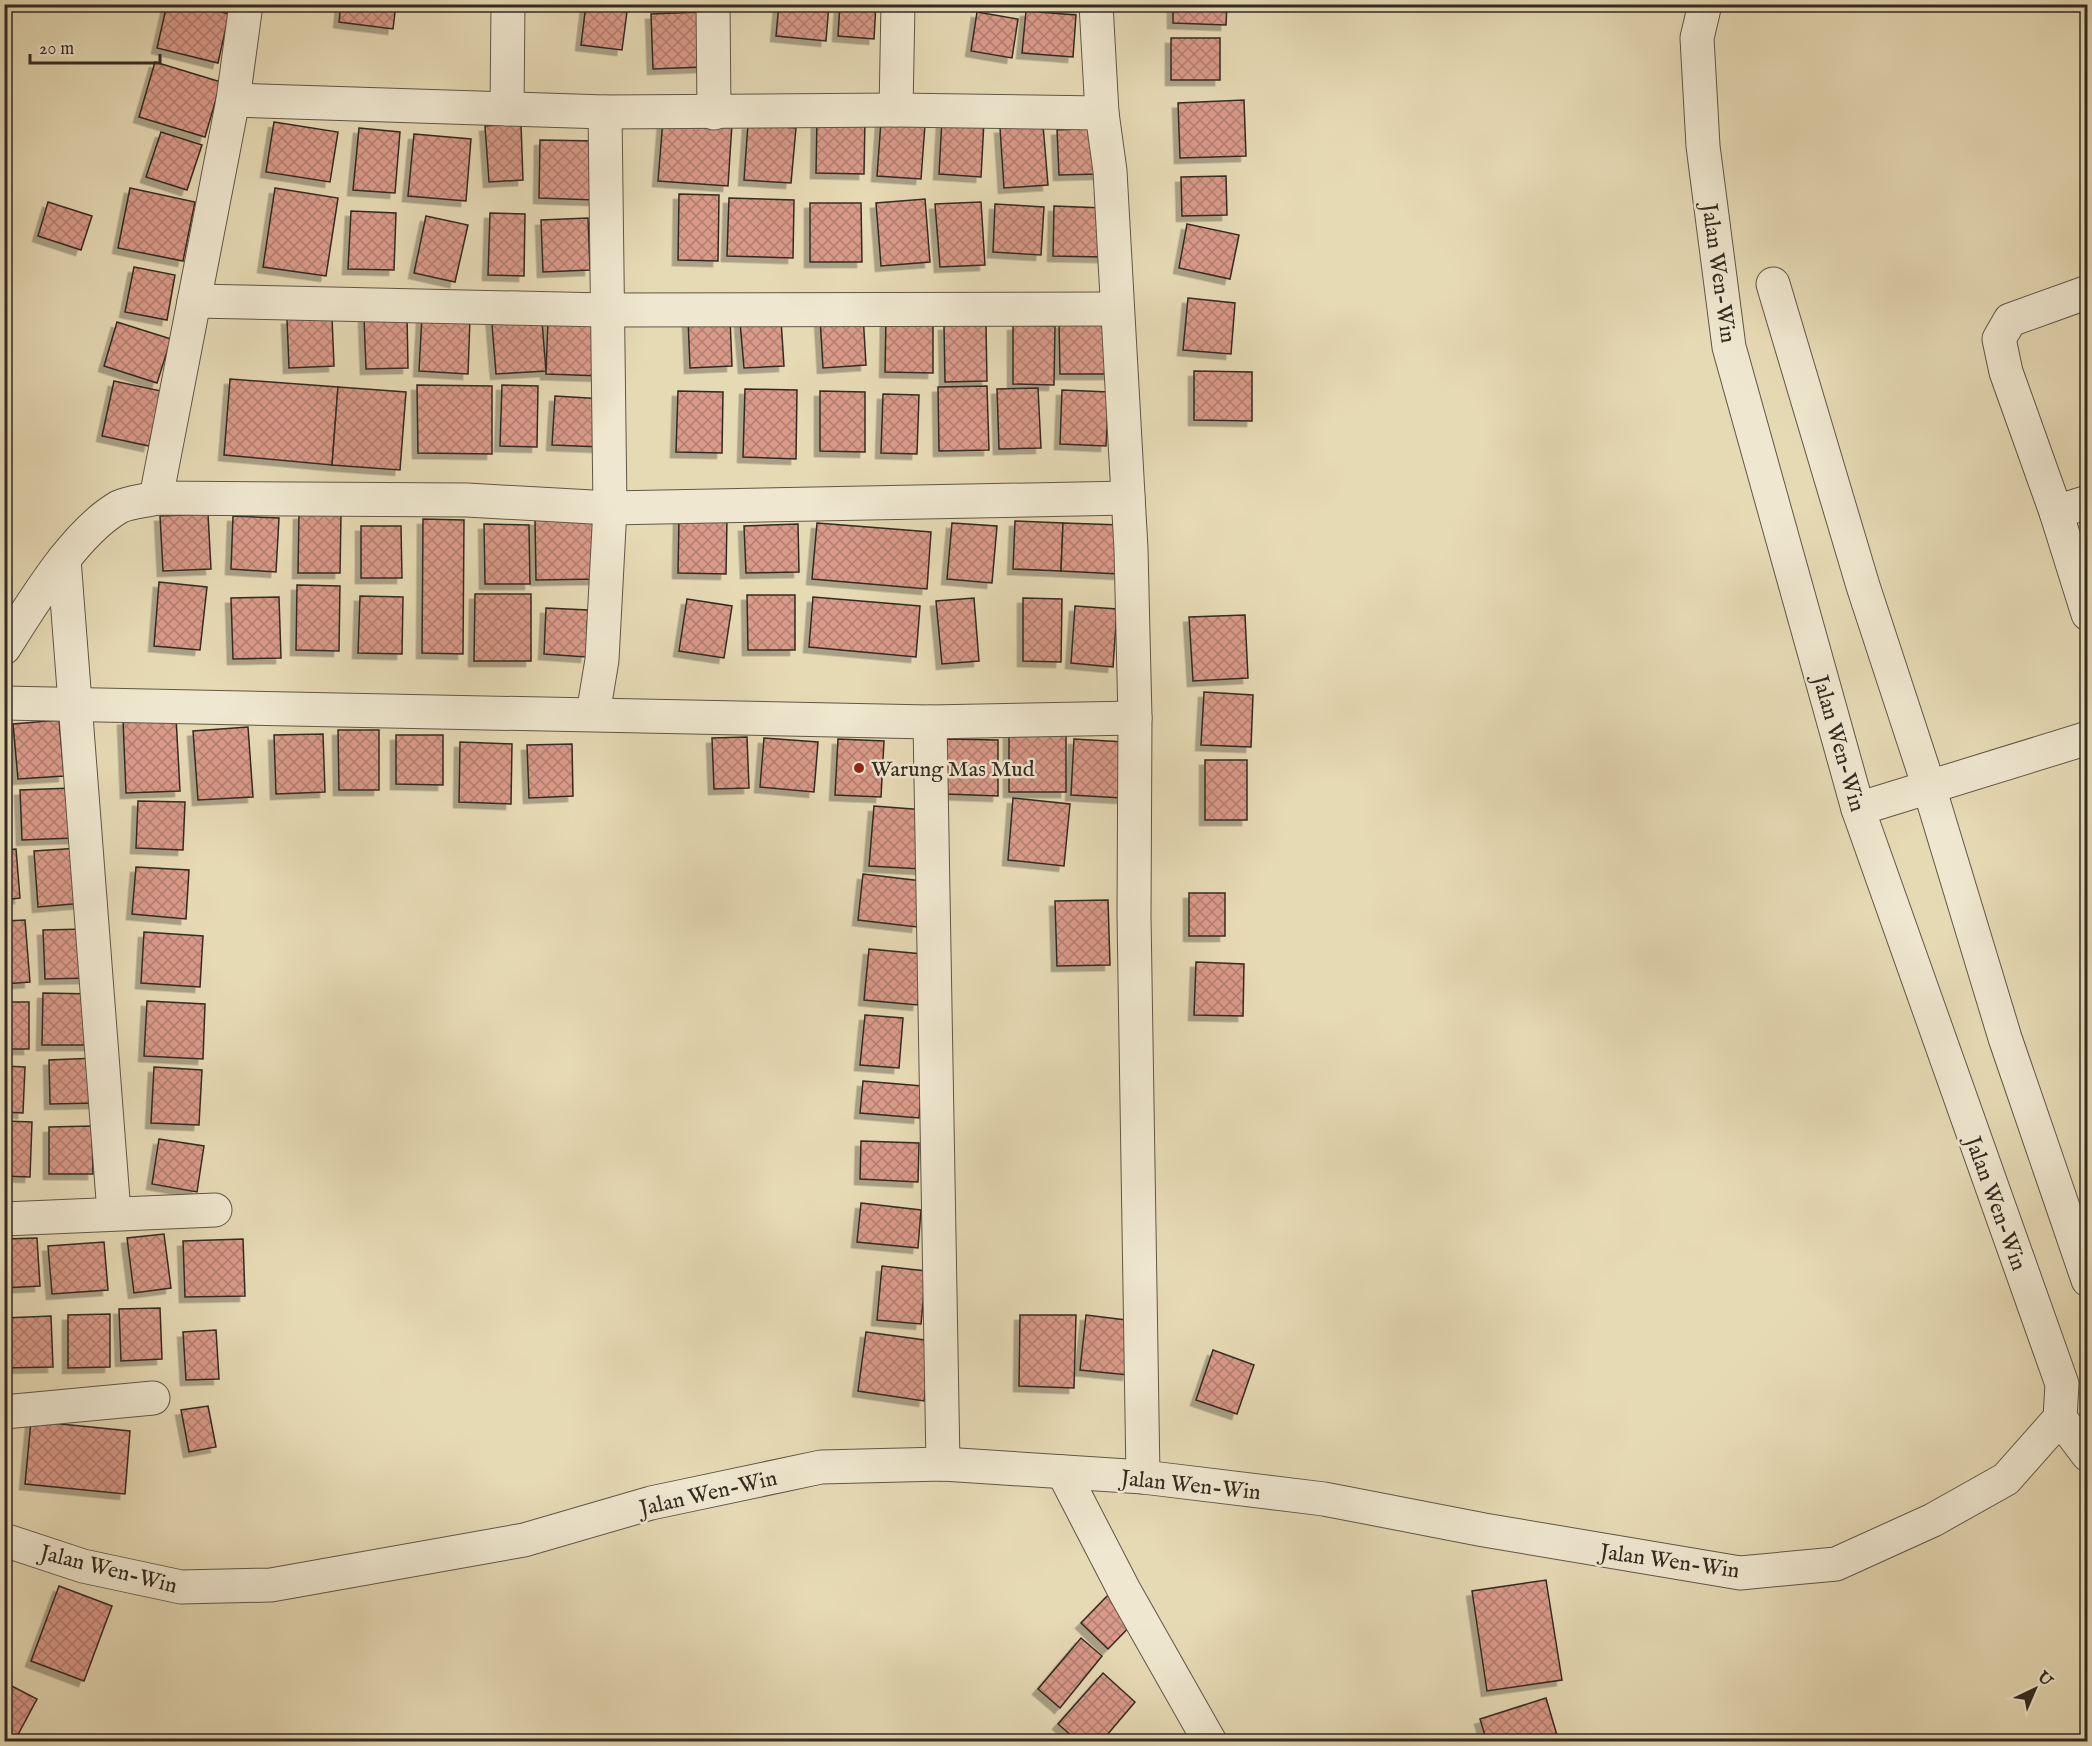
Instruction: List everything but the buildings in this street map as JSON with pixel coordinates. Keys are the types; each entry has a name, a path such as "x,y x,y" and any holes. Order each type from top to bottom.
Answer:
{"street":[{"path":"156,498 233,100 246,4"},
{"path":"507,109 508,4"},
{"path":"712,4 714,113"},
{"path":"896,110 898,4"},
{"path":"1096,4 1102,113 1110,171 1128,498 1135,718 1134,915 1143,1476"},
{"name":"Jalan Wen-Win","path":"4,1540 83,1566 181,1587 271,1585 524,1540 651,1503 821,1467 943,1464 1143,1476 1324,1500 1484,1530 1740,1573 1836,1564 1933,1520 2006,1479 2060,1418 2062,1384 1858,809 1729,348 1703,146 1697,38 1705,4"},
{"path":"233,100 605,112 896,110 1102,113"},
{"path":"593,714 602,660 610,508 605,310 605,112"},
{"path":"1773,284 1863,586 1929,787 2006,1038 2088,1280"},
{"path":"2088,292 2010,320 1999,339 2006,372 2056,512 2088,614"},
{"path":"194,301 605,310 1117,309"},
{"path":"4,648 64,559 97,524 121,506 156,498 467,500 610,508 1128,498"},
{"path":"2056,512 2088,502"},
{"path":"64,559 114,1213"},
{"path":"4,703 930,722 1135,718"},
{"path":"930,722 943,1464"},
{"path":"1858,809 2088,738"},
{"path":"4,1219 215,1210"},
{"path":"4,1412 153,1398"},
{"path":"2060,1418 2088,1455"},
{"path":"1063,1472 1110,1563 1210,1742"}],"place":[{"name":"Warung Mas Mud","path":"859,768"}]}
